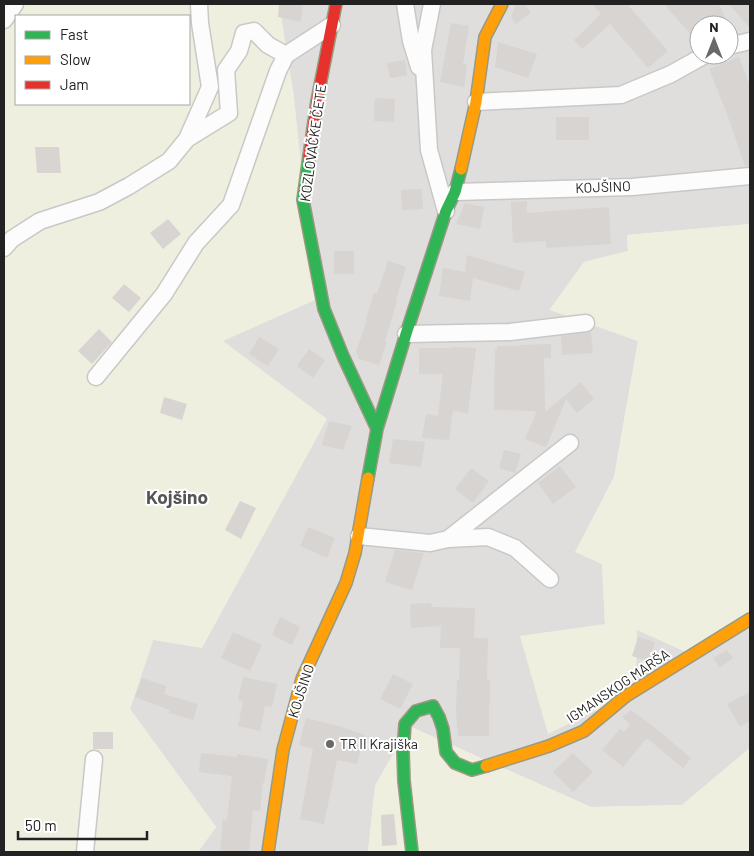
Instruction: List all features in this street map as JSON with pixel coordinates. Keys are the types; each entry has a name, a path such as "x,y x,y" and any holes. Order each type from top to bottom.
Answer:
{"street":[{"path":"4,20 15,4"},
{"path":"188,139 210,88 198,4"},
{"name":"KOZLOVAČKE ČETE","path":"336,4 303,200 324,309 343,356 377,429"},
{"path":"405,4 411,41 424,83"},
{"path":"432,4 423,50 424,83 430,150 446,211"},
{"name":"KOJŠINO","path":"268,852 283,750 302,679 346,583 355,553 377,429 446,211 455,192 465,156 476,102 485,37 502,4"},
{"path":"96,377 164,294 196,244 231,205 278,70 286,55 332,25"},
{"path":"4,248 12,239 40,221 99,202 129,186 169,161 188,139 229,113 226,70 239,51 244,33 254,31 268,45 286,55"},
{"path":"476,102 620,95 671,74 689,64"},
{"name":"KOJŠINO","path":"455,192 632,187 750,176"},
{"path":"406,334 510,332 586,323"},
{"path":"448,538 570,443"},
{"path":"359,536 430,543 448,538 488,537 515,548 550,579"},
{"name":"IGMANSKOG MARŠA","path":"412,852 404,781 403,752 405,724 416,711 433,706 440,717 446,752 456,763 472,770 549,746 584,731 626,696 750,619"},
{"path":"85,852 94,759"}],"shaded area":[{"path":"279,4 750,4 750,224 627,235 628,251 584,262 550,309 638,341 614,477 576,551 602,564 605,625 520,636 637,630 750,613 750,748 682,805 591,807 409,726 375,786 368,852 198,852 216,827 130,709 153,640 222,341 294,97"}],"green space":[{"path":"4,4 279,4 294,97 315,300 223,341 327,419 202,648 153,640 130,709 216,827 198,852 4,852"},
{"path":"750,224 750,613 690,654 637,630 636,690 548,734 520,636 605,624 602,564 575,552 614,477 638,341 550,310 584,262 628,251 627,235"},
{"path":"409,726 591,807 682,805 750,748 750,852 368,852 375,786"}],"building":[{"path":"279,4 303,4 301,22 278,17"},
{"path":"516,4 524,4 531,12 516,24 511,17"},
{"path":"592,4 627,4 668,51 648,68 610,24 582,49 574,40 601,14"},
{"path":"664,4 719,4 724,15 689,15 689,33"},
{"path":"729,4 750,4 750,28 739,15"},
{"path":"451,23 469,26 463,64 467,65 464,87 440,82"},
{"path":"498,42 537,54 528,78 495,67"},
{"path":"739,57 750,86 750,166 745,166 709,69 719,65 739,65"},
{"path":"405,60 407,75 390,78 387,63"},
{"path":"375,98 395,99 394,122 374,121"},
{"path":"556,117 589,117 589,140 556,140"},
{"path":"35,147 59,147 61,173 37,173"},
{"path":"422,189 423,209 402,210 401,190"},
{"path":"527,201 527,213 609,207 611,244 546,248 546,241 513,243 511,202"},
{"path":"465,203 484,207 480,229 456,224"},
{"path":"168,219 181,234 163,249 150,233"},
{"path":"334,251 354,251 354,274 334,274"},
{"path":"467,255 525,272 519,291 473,278 470,301 439,296 443,268 465,272"},
{"path":"388,261 406,267 385,341 387,342 379,365 359,359 356,351 374,293 377,294"},
{"path":"124,284 141,298 129,312 112,298"},
{"path":"99,329 112,342 92,364 78,351"},
{"path":"591,332 593,353 562,355 561,336"},
{"path":"259,337 279,349 268,366 249,354"},
{"path":"551,344 551,358 544,358 545,412 581,382 594,399 577,413 566,399 546,447 525,439 537,411 494,410 495,349 497,349 497,346"},
{"path":"419,348 476,348 468,413 453,411 449,440 422,438 426,414 438,416 443,374 419,374"},
{"path":"309,349 325,360 313,378 297,366"},
{"path":"164,397 187,404 182,420 160,413"},
{"path":"329,421 352,426 343,450 322,445"},
{"path":"393,439 425,442 421,467 389,463"},
{"path":"504,450 521,454 515,473 499,468"},
{"path":"560,466 576,487 553,504 538,483"},
{"path":"471,468 489,481 473,503 455,489"},
{"path":"240,501 256,508 241,539 225,530"},
{"path":"308,527 335,538 327,558 300,546"},
{"path":"395,550 424,553 412,590 385,582"},
{"path":"431,603 432,607 475,608 474,638 488,638 487,680 490,679 489,736 458,736 456,712 460,648 440,648 441,626 411,628 410,604"},
{"path":"280,617 300,627 292,645 272,635"},
{"path":"233,632 262,645 250,671 221,658"},
{"path":"638,637 655,642 648,661 632,656"},
{"path":"727,650 733,658 720,668 713,658"},
{"path":"393,674 413,684 400,709 380,699"},
{"path":"243,677 277,684 272,707 265,706 260,731 238,726 243,701 238,700"},
{"path":"142,678 166,686 164,694 198,704 193,720 169,713 170,710 135,697"},
{"path":"750,692 750,721 740,727 727,704"},
{"path":"631,710 691,758 683,768 648,739 623,767 602,750 620,729 624,732 630,724 622,717"},
{"path":"306,718 365,735 357,764 337,760 324,824 300,819 313,749 299,745"},
{"path":"93,732 113,732 113,749 93,749"},
{"path":"201,753 237,757 237,754 268,759 260,811 253,810 249,852 220,852 223,819 227,820 232,776 199,772"},
{"path":"573,753 593,772 573,792 553,772"},
{"path":"394,814 397,845 382,846 381,815"}],"traffic: fast":[{"path":"309,156 303,200 324,309 343,356 377,429"},
{"path":"368,478 377,429 406,334 446,211 455,192 461,169"},
{"path":"412,852 404,781 403,752 405,724 416,711 433,706 443,729 446,752 455,763 472,770 486,766"}],"traffic: slow":[{"path":"461,169 476,102 485,37 502,4"},
{"path":"268,852 283,750 302,679 346,583 355,553 368,478"},
{"path":"486,766 549,746 584,731 626,696 750,619"}],"traffic: jam":[{"path":"309,156 317,101 336,4"}],"place":[{"name":"TR II Krajiška","path":"330,744"}],"district":[{"name":"Kojšino","path":"177,497"}]}
